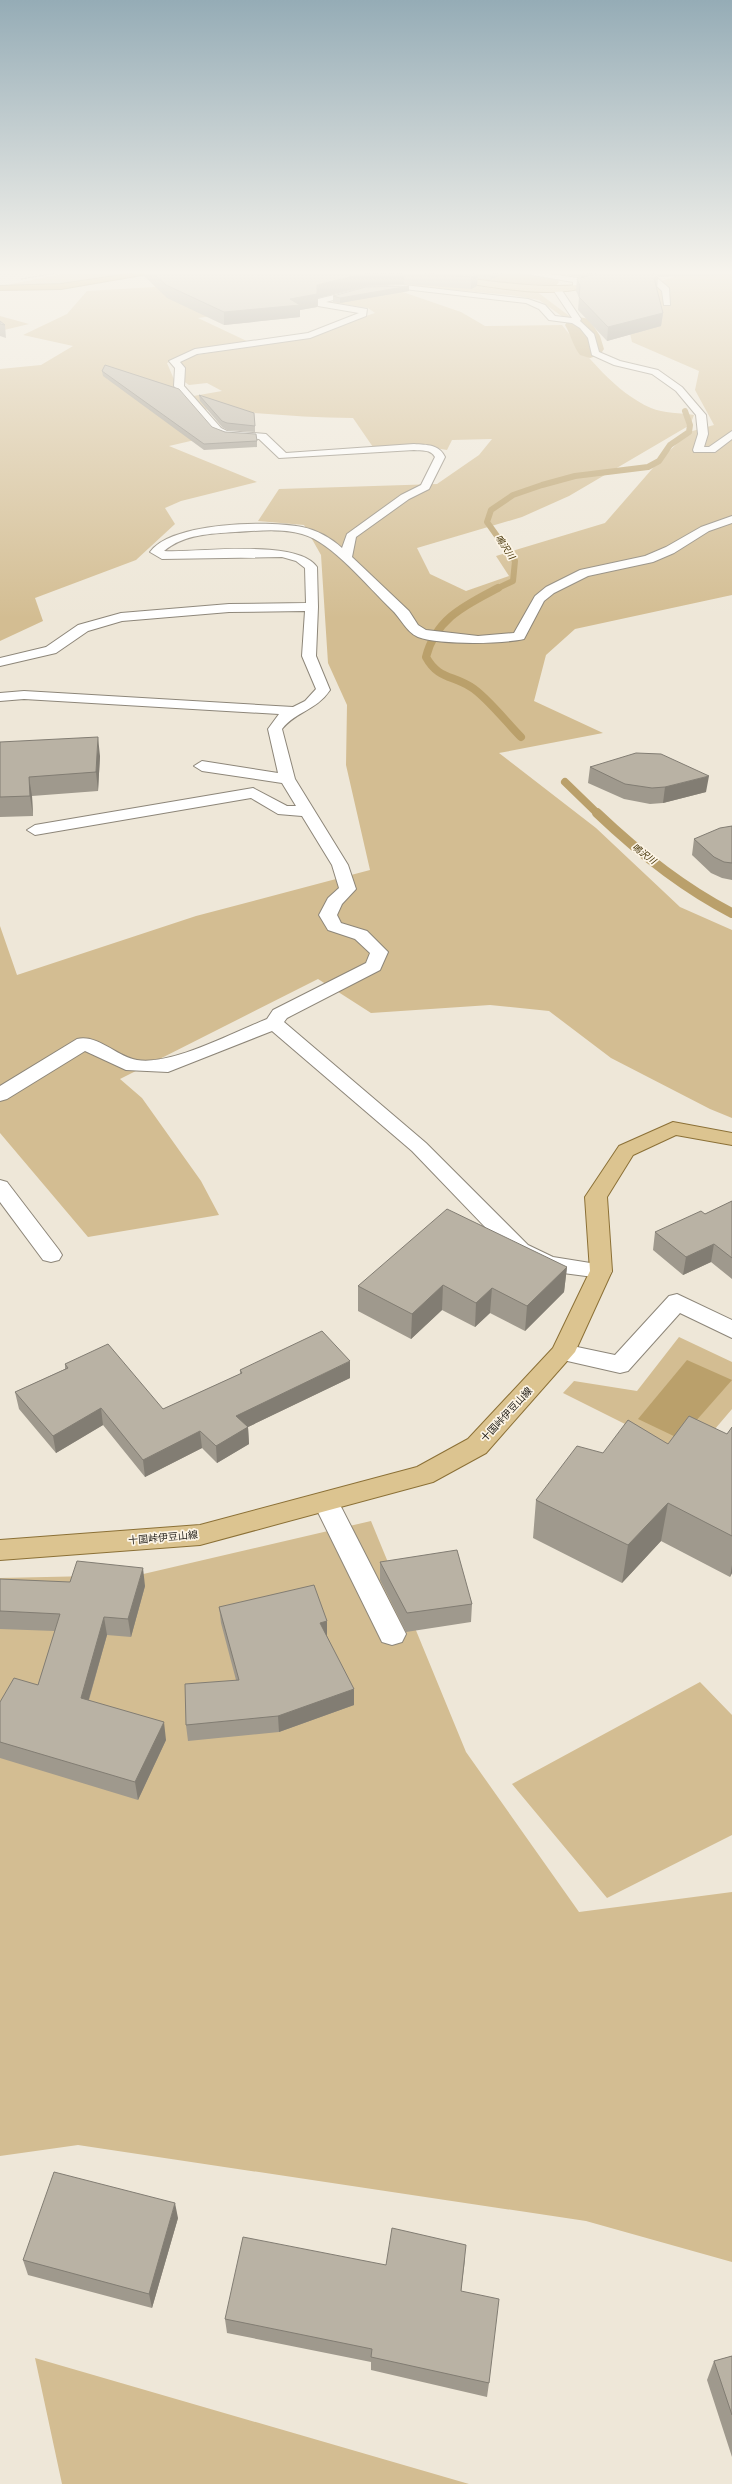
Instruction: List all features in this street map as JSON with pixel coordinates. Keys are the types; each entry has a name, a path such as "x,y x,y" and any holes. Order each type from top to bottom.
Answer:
{"main road":[{"name":"十国峠伊豆山線","path":"0,1550 200,1535 424,1475 477,1446 563,1352 601,1271 596,1196 626,1151 673,1128 732,1139"}],"street":[{"path":"180,387 217,430 224,434 262,436 283,456 414,447 436,449 440,458 425,487 405,497 351,536 346,557"},
{"path":"676,387 701,415 703,434 698,450 711,450 732,434"},
{"path":"0,1095 84,1043 133,1066 168,1066 274,1023 280,1014 374,966 379,952 361,935 334,926 328,915 334,902 348,889 340,865 287,779 275,729 285,716 310,704 323,690 309,656 312,607 311,567 300,558 283,553 162,555 156,552 162,545 197,532 280,528 301,530 316,535 346,557 404,614 413,628 423,634 499,640 519,636 539,599 562,583 584,574 649,559 670,550 706,529 732,519"},
{"path":"0,662 50,650 83,628 121,617 229,608 312,607"},
{"path":"0,697 24,695 297,711"},
{"path":"202,766 287,779"},
{"path":"35,830 253,793 284,811 307,812"},
{"path":"274,1023 420,1147 520,1250 548,1264 601,1271"},
{"path":"0,1187 51,1255"},
{"path":"563,1352 620,1365 677,1302 732,1330"},
{"path":"326,1502 392,1634"}],"shaded area":[{"path":"0,387 177,387 182,398 222,391 214,387 619,387 638,401 656,410 694,415 690,425 569,496 522,517 417,548 430,574 466,591 509,576 496,556 605,523 659,461 689,432 714,425 695,390 696,387 732,387 732,595 575,629 546,655 534,701 603,733 499,753 596,828 680,907 732,930 732,1118 710,1109 611,1058 549,1011 490,1005 371,1013 318,979 120,1079 142,1098 201,1181 219,1215 88,1237 0,1133 0,926 17,975 196,916 370,870 346,765 347,705 328,663 321,555 304,525 258,521 279,489 437,484 479,455 492,439 452,440 447,450 417,445 375,450 353,418 295,416 199,409 212,436 169,446 257,482 181,501 165,508 175,524 136,560 35,598 43,621 0,641"},
{"path":"679,1337 732,1362 732,1409 691,1457 563,1393 574,1381 637,1391"},
{"path":"687,1360 732,1380 680,1439 638,1419"},
{"path":"371,1521 466,1752 579,1912 732,1892 732,2262 586,2221 78,2145 0,2156 0,1578 139,1575"},
{"path":"700,1682 732,1715 732,1835 607,1898 512,1784"},
{"path":"35,2358 469,2484 62,2484"}],"building":[{"path":"124,387 173,387 179,389 212,427 225,432 256,434 257,441 204,444"},
{"path":"199,395 254,413 255,426 227,423 222,421"},
{"path":"98,737 96,772 29,777 30,796 0,797 0,742"},
{"path":"636,753 661,754 709,776 665,787 652,788 625,784 590,767"},
{"path":"732,826 732,863 724,862 714,857 694,839 720,828"},
{"path":"732,1201 732,1258 714,1244 686,1257 655,1232 701,1211 705,1214"},
{"path":"447,1209 567,1267 527,1306 492,1288 476,1303 443,1285 412,1314 358,1286"},
{"path":"322,1331 350,1361 236,1416 248,1427 216,1446 200,1431 143,1460 101,1408 53,1436 15,1392 68,1368 65,1364 108,1344 163,1409 242,1373 240,1370"},
{"path":"689,1416 727,1434 732,1427 732,1536 668,1503 628,1545 536,1500 577,1446 603,1453 628,1420 668,1444"},
{"path":"457,1550 472,1604 407,1613 380,1562"},
{"path":"77,1561 143,1568 128,1619 104,1617 81,1698 164,1722 135,1782 0,1742 0,1702 14,1678 38,1685 60,1614 0,1611 0,1579 70,1582"},
{"path":"314,1585 327,1621 320,1623 354,1689 278,1716 186,1725 185,1684 239,1680 219,1607"},
{"path":"54,2172 175,2203 149,2294 23,2260"},
{"path":"392,2228 466,2245 461,2291 499,2299 489,2383 371,2357 372,2349 225,2319 243,2237 386,2265"},
{"path":"732,2356 732,2415 714,2361"}],"waterway":[{"name":"鳴沢川","path":"497,589 513,581 515,561 487,522 491,510 513,495 542,485 575,476 648,467 659,461 670,445 689,432 690,425 685,411"},
{"name":"鳴沢川","path":"497,589 475,600 454,614 437,632 426,657 435,669 477,691 521,737"},
{"name":"鳴沢川","path":"565,782 598,814"},
{"name":"鳴沢川","path":"597,813 644,855 661,868 695,892 732,913"}]}
